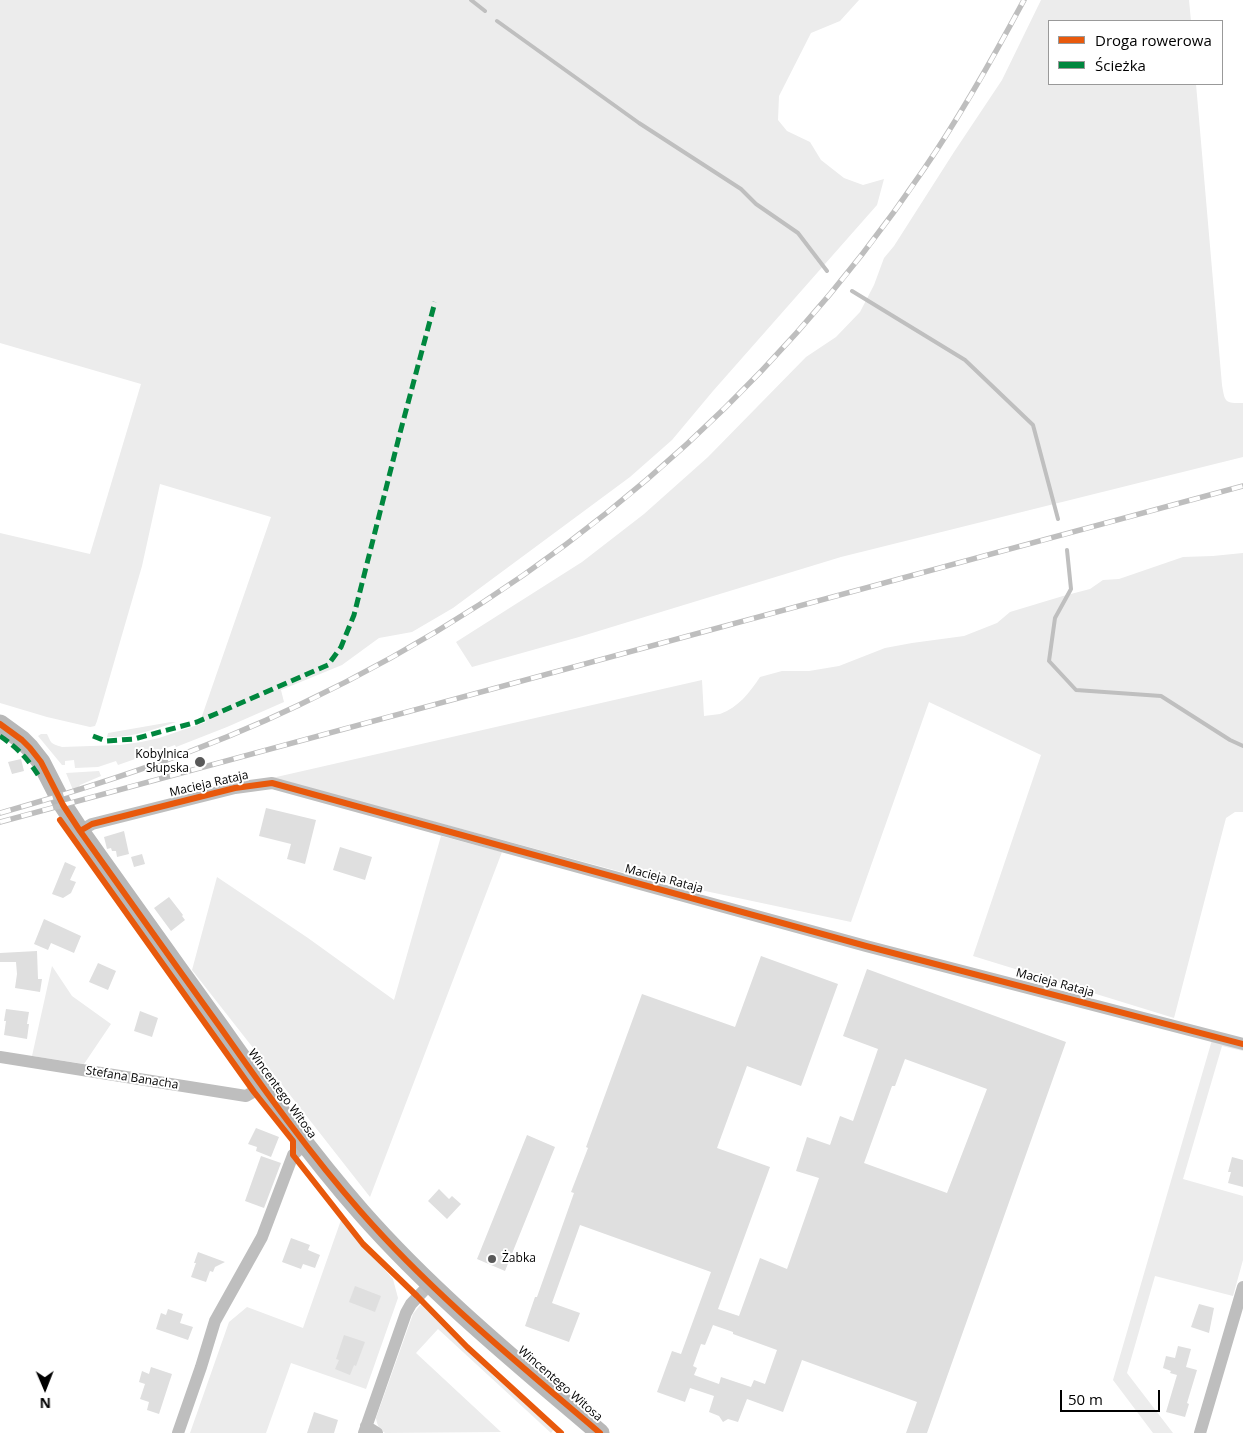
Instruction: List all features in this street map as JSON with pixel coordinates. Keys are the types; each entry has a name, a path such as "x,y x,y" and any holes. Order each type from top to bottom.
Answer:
{"street":[{"name":"Wincentego Witosa","path":"0,724 22,740 35,755 46,770 63,805 80,831 262,1087 305,1144 362,1213 430,1284 600,1433"},
{"name":"Macieja Rataja","path":"80,831 92,824 235,788 272,783 866,946 1243,1044"},
{"name":"Stefana Banacha","path":"0,1057 246,1096 262,1087"},
{"path":"178,1433 215,1322 262,1237 293,1155 305,1144"},
{"path":"369,1431 406,1313 411,1304 430,1284"},
{"path":"1200,1433 1243,1287"}],"shaded area":[{"path":"0,0 859,0 840,21 811,33 779,96 778,120 787,131 810,142 821,160 844,178 863,185 884,179 877,205 672,440 630,477 453,608 412,632 379,638 342,665 281,690 284,702 227,727 176,747 175,745 118,765 116,761 98,767 75,768 74,760 65,761 65,765 62,765 38,736 47,734 52,743 62,747 120,745 159,738 206,722 202,716 271,517 160,484 142,566 95,726 90,727 47,717 0,703 0,533 90,554 141,384 0,343"},
{"path":"1041,0 1189,0 1191,20 1048,20 1048,85 1196,85 1222,385 1227,401 1243,403 1243,457 841,557 579,637 472,667 456,642 582,562 644,514 708,457 806,357 836,337 860,312 874,285 884,258 894,246 1002,80"},
{"path":"1243,553 1243,812 1235,812 1226,818 1174,1018 973,956 1041,755 929,702 851,922 644,878 272,778 702,680 704,716 720,714 738,704 760,677 782,671 809,671 839,666 885,648 964,636 997,623 1010,612 1090,589 1103,580 1119,579 1183,557"},
{"path":"176,722 133,735 107,737 108,733"},
{"path":"99,771 101,776 73,790 66,773"},
{"path":"441,836 502,852 370,1197 192,970 217,877 308,938 394,1000"},
{"path":"52,966 72,996 111,1024 84,1064 32,1056"},
{"path":"1212,1040 1243,1046 1243,1051 1222,1046 1183,1179 1243,1196 1243,1260 1233,1296 1155,1276 1127,1373 1173,1433 1153,1433 1113,1380"},
{"path":"341,1220 393,1279 398,1298 366,1389 291,1363 266,1433 190,1433 229,1322 247,1307 303,1328"},
{"path":"421,1304 496,1378 554,1429 551,1433 438,1329 416,1353 501,1432 385,1433 381,1430 376,1418 413,1314"}],"building":[{"path":"21,759 24,771 12,774 8,762"},
{"path":"266,808 316,820 305,864 287,859 291,844 259,836"},
{"path":"124,831 129,854 117,857 116,851 112,851 111,848 107,849 104,837"},
{"path":"340,847 372,857 365,880 333,870"},
{"path":"142,854 145,864 134,867 131,857"},
{"path":"65,862 76,867 70,880 76,882 71,893 63,898 52,894"},
{"path":"169,897 185,920 171,931 154,908"},
{"path":"44,919 81,936 74,953 51,943 48,950 34,944"},
{"path":"37,951 38,979 42,979 40,992 15,988 16,962 0,962 0,953"},
{"path":"761,956 838,984 801,1086 747,1066 717,1148 770,1167 718,1309 739,1316 760,1258 787,1269 819,1178 796,1171 807,1137 830,1145 840,1116 853,1121 878,1049 843,1036 867,969 1066,1042 927,1433 906,1433 917,1402 802,1360 783,1412 747,1399 738,1422 728,1419 723,1422 719,1416 709,1412 714,1396 690,1388 685,1402 657,1392 672,1351 681,1354 711,1272 580,1225 552,1303 580,1313 569,1342 525,1326 574,1193 571,1192 588,1148 586,1147 642,994 735,1027","holes":["905,1059 987,1089 947,1193 864,1163 892,1086 895,1086","713,1325 777,1350 765,1384 754,1380 751,1387 721,1377 719,1384 694,1375 697,1368 693,1366 701,1344 705,1345"]},
{"path":"98,963 116,971 108,990 89,982"},
{"path":"6,1009 29,1012 27,1039 4,1035"},
{"path":"140,1011 158,1018 152,1037 134,1031"},
{"path":"256,1128 279,1137 271,1157 256,1151 257,1147 248,1144"},
{"path":"527,1135 555,1147 505,1271 477,1259"},
{"path":"261,1156 281,1163 264,1208 245,1201"},
{"path":"1232,1157 1243,1160 1243,1187 1228,1183 1231,1172 1228,1172"},
{"path":"439,1189 449,1199 452,1196 461,1204 447,1219 428,1201"},
{"path":"291,1238 310,1245 308,1250 320,1255 315,1268 303,1264 301,1269 282,1262"},
{"path":"198,1252 225,1262 215,1267 213,1272 210,1271 206,1282 191,1277"},
{"path":"355,1286 381,1296 375,1312 349,1302"},
{"path":"1199,1304 1214,1308 1209,1333 1191,1327"},
{"path":"168,1309 183,1314 180,1323 193,1327 188,1340 156,1329 161,1313 166,1315"},
{"path":"344,1335 365,1342 356,1366 354,1365 350,1375 335,1369 339,1360 336,1359"},
{"path":"1178,1346 1191,1349 1186,1367 1197,1370 1187,1403 1189,1404 1185,1417 1166,1412 1177,1375 1163,1368 1166,1356 1175,1358"},
{"path":"151,1367 172,1374 159,1414 147,1410 149,1402 140,1399 145,1384 139,1382 142,1371 149,1374"},
{"path":"314,1412 338,1420 334,1433 307,1433"}],"waterway":[{"path":"471,0 485,11"},
{"path":"497,21 639,123 741,189 756,204 798,233 827,271"},
{"path":"852,291 965,360 1033,425 1058,519"},
{"path":"1067,550 1071,589 1055,618 1049,661 1076,690 1161,696 1230,740 1243,746"}],"railway":[{"path":"0,813 189,752 299,705 392,657 481,604 566,544 648,479 724,409 796,333 863,253 924,169 951,128 1024,0"},
{"path":"0,822 1243,486"}],"marked path":[{"path":"93,736 106,741 134,739 197,722 328,665 341,647 354,615 435,302"},
{"path":"0,736 23,755 40,778"}],"cycle path":[{"path":"0,724 22,740 41,762 63,805 80,831 271,1098 342,1190 389,1242 447,1300 600,1433"},
{"path":"80,831 92,824 235,788 272,783 866,946 1243,1044"},
{"path":"60,820 254,1092 293,1141 293,1155 363,1244 467,1347 561,1433"}],"place":[{"name":"Kobylnica Słupska","path":"200,762"},
{"name":"Żabka","path":"492,1259"}]}
